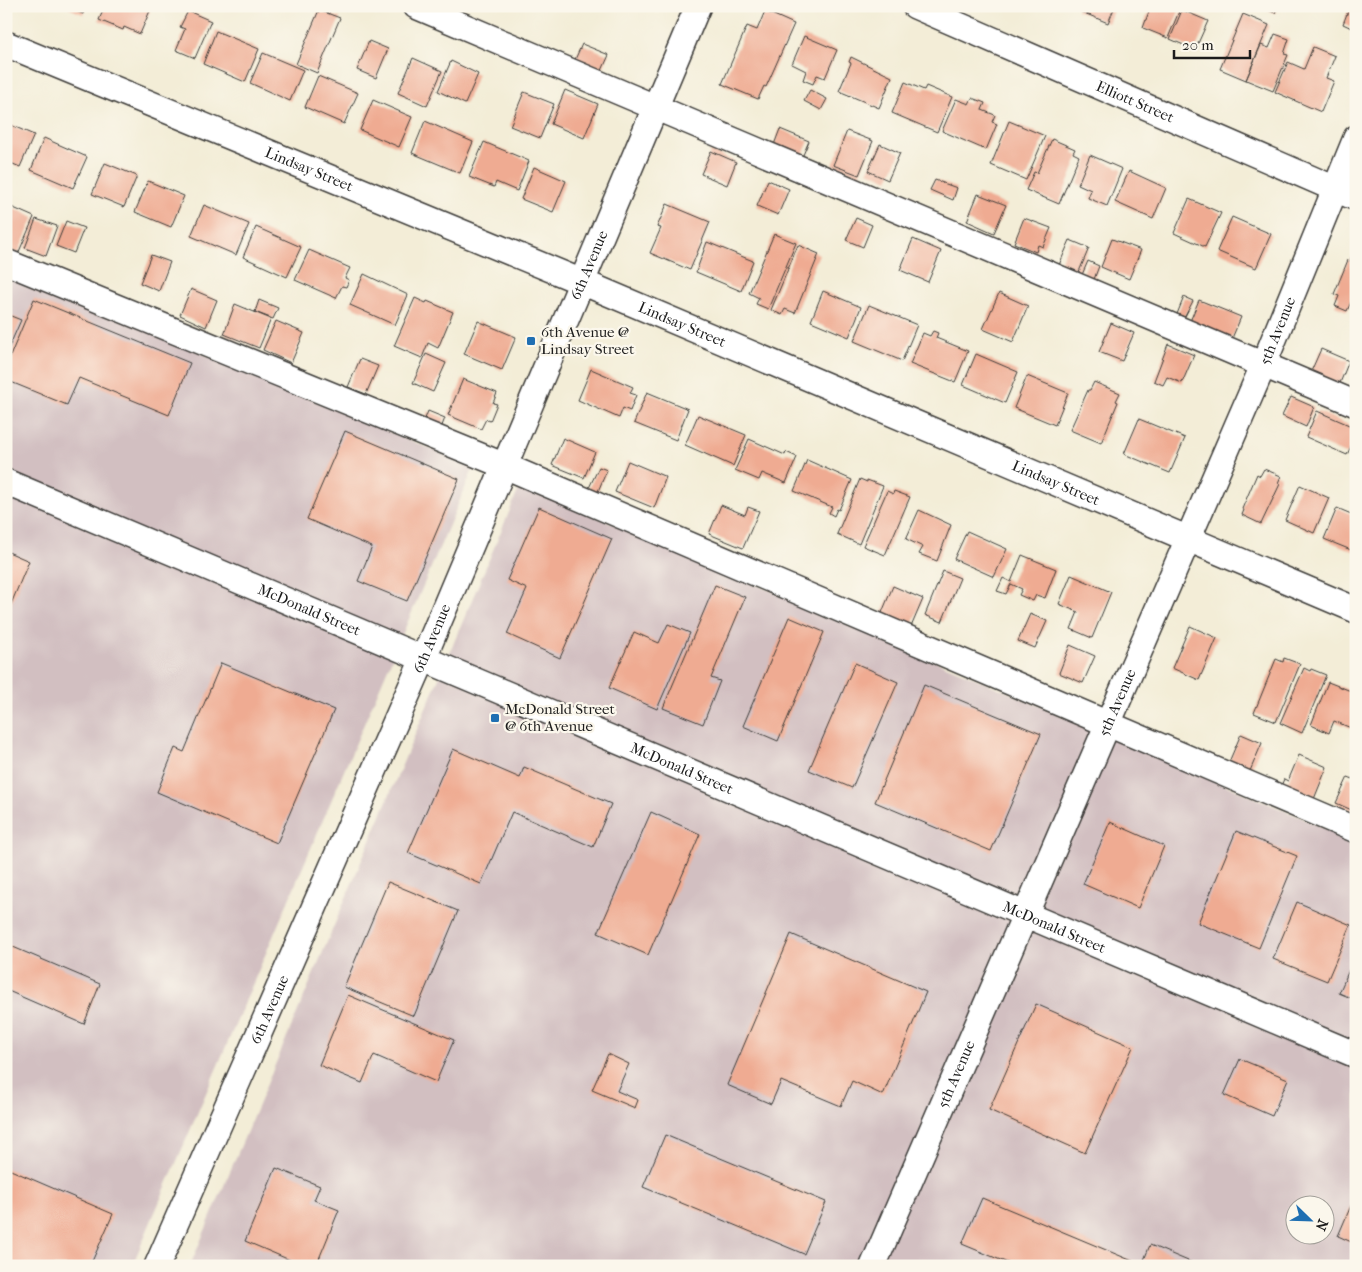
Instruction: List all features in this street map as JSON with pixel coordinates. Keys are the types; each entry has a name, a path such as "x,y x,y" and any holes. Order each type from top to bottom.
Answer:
{"street":[{"path":"416,6 1356,404"},
{"name":"6th Avenue","path":"157,1266 424,657 698,6"},
{"name":"Elliott Street","path":"915,6 1345,194"},
{"name":"Lindsay Street","path":"6,44 582,282 1356,610"},
{"name":"5th Avenue","path":"874,1266 1263,366 1345,194 1356,138"},
{"path":"6,262 505,466 1356,830"},
{"name":"McDonald Street","path":"6,482 424,657 1025,916 1356,1055"}],"shaded area":[{"path":"6,271 474,467 132,1266 6,1266"},
{"path":"521,484 1356,841 1356,1266 190,1266"}],"building":[{"path":"64,6 86,6 83,14"},
{"path":"105,6 152,6 140,34 124,27 123,30 99,20"},
{"path":"1079,6 1115,6 1108,23 1077,10"},
{"path":"1151,6 1179,6 1178,9 1180,9 1168,38 1143,28"},
{"path":"1260,6 1278,6 1275,13"},
{"path":"1350,6 1356,6 1356,30 1343,24"},
{"path":"319,10 340,18 317,73 296,64"},
{"path":"1182,10 1208,21 1195,50 1170,39"},
{"path":"188,11 211,21 195,58 176,50 185,29 180,27"},
{"path":"765,11 794,24 766,87 764,86 758,99 722,84 747,26 757,30"},
{"path":"1243,14 1269,25 1246,80 1220,69"},
{"path":"216,31 259,49 245,82 203,64"},
{"path":"1275,34 1289,39 1284,54 1288,55 1273,91 1246,80 1261,45 1269,48"},
{"path":"804,36 837,50 825,78 817,75 813,84 803,80 806,71 792,64"},
{"path":"369,41 388,49 376,78 357,70"},
{"path":"582,44 609,55 600,75 573,64"},
{"path":"1313,47 1335,56 1326,78 1334,81 1321,112 1275,92 1288,62 1304,69"},
{"path":"263,53 303,70 290,101 250,83"},
{"path":"851,57 892,77 879,108 839,91 851,63 849,62"},
{"path":"413,58 442,71 427,106 398,93"},
{"path":"451,61 478,74 465,104 438,91"},
{"path":"318,76 358,93 344,124 305,107"},
{"path":"905,82 924,90 926,86 952,97 937,132 892,113"},
{"path":"565,90 598,104 584,138 551,124"},
{"path":"810,90 827,99 821,110 804,101"},
{"path":"524,92 554,104 540,138 510,126"},
{"path":"972,98 985,103 982,110 995,115 992,122 997,124 986,150 942,131 956,99 969,104"},
{"path":"373,100 412,117 399,147 360,130"},
{"path":"425,121 473,142 460,173 412,153"},
{"path":"1009,121 1045,136 1026,180 991,165"},
{"path":"6,123 34,135 20,167 6,161"},
{"path":"780,129 809,141 800,162 772,150"},
{"path":"847,131 873,141 859,175 833,165"},
{"path":"44,138 87,157 73,188 31,170"},
{"path":"1052,139 1075,149 1073,153 1079,156 1059,204 1026,190 1034,172 1037,173"},
{"path":"484,142 529,161 517,191 496,182 494,187 469,177"},
{"path":"880,144 900,153 888,180 868,171"},
{"path":"711,151 736,162 727,185 701,174"},
{"path":"1090,155 1122,169 1107,206 1088,198 1091,190 1078,184"},
{"path":"105,163 137,176 124,207 92,194"},
{"path":"534,167 566,181 553,212 521,199"},
{"path":"1129,171 1166,188 1153,219 1115,202"},
{"path":"768,180 789,189 778,215 757,206"},
{"path":"935,180 957,188 953,200 930,190"},
{"path":"148,181 184,196 171,227 135,212"},
{"path":"978,194 1006,205 994,233 967,221"},
{"path":"1189,199 1221,213 1205,247 1174,233"},
{"path":"667,204 710,222 690,270 650,253 661,228 657,227"},
{"path":"204,205 249,224 236,255 191,236"},
{"path":"9,206 34,217 18,254 6,249 6,212"},
{"path":"1232,217 1271,234 1256,268 1217,251"},
{"path":"856,218 872,225 863,247 846,240"},
{"path":"1024,218 1051,228 1043,247 1038,245 1036,252 1014,243"},
{"path":"36,219 57,226 46,256 25,248"},
{"path":"66,221 84,228 74,253 56,246"},
{"path":"256,227 301,247 287,277 243,257"},
{"path":"774,234 796,243 768,309 756,304 759,298 749,293"},
{"path":"913,239 941,251 928,282 900,270"},
{"path":"1112,239 1141,250 1129,279 1101,267"},
{"path":"1070,240 1089,248 1078,274 1059,265"},
{"path":"707,242 753,261 741,291 696,272"},
{"path":"798,245 819,254 795,313 785,309 782,315 771,310"},
{"path":"309,250 350,268 345,278 349,280 346,287 342,286 336,298 295,280"},
{"path":"151,255 170,262 159,291 140,283"},
{"path":"1352,255 1356,256 1356,303 1351,302 1347,311 1335,306 1339,296 1334,294 1348,260 1350,261"},
{"path":"1088,261 1099,266 1093,282 1081,277"},
{"path":"364,274 408,295 395,325 350,305"},
{"path":"191,289 217,300 206,327 180,315"},
{"path":"823,291 861,307 849,337 811,321"},
{"path":"999,293 1028,306 1013,342 983,329"},
{"path":"1184,297 1193,301 1182,322 1175,319"},
{"path":"415,298 453,312 438,348 428,343 422,358 394,346"},
{"path":"34,299 190,363 169,415 79,378 67,405 6,380 6,366"},
{"path":"259,300 278,308 273,319 255,312"},
{"path":"1199,300 1241,317 1230,343 1188,326"},
{"path":"235,304 271,319 259,348 224,334"},
{"path":"869,305 917,325 902,361 854,341"},
{"path":"6,314 21,320 6,354"},
{"path":"276,321 304,333 291,363 263,350"},
{"path":"478,321 516,337 502,370 464,354"},
{"path":"1111,323 1134,333 1122,361 1099,352"},
{"path":"933,331 938,333 936,338 968,351 955,382 910,364 923,333 930,336"},
{"path":"1168,344 1194,355 1182,383 1167,377 1163,385 1154,381"},
{"path":"1321,349 1349,361 1338,388 1309,376"},
{"path":"426,354 446,363 433,392 413,383"},
{"path":"976,354 1018,372 1005,403 963,385"},
{"path":"360,359 378,366 366,394 348,387"},
{"path":"591,369 633,387 630,393 636,395 630,411 623,408 619,418 578,400"},
{"path":"1027,376 1068,393 1055,425 1014,408"},
{"path":"463,379 497,393 493,403 497,404 490,421 486,419 481,429 448,415"},
{"path":"1094,382 1120,393 1101,443 1070,430 1088,390 1090,390"},
{"path":"647,392 688,409 676,440 634,423"},
{"path":"1291,397 1314,407 1306,427 1282,416"},
{"path":"428,411 445,418 440,431 423,424"},
{"path":"1317,411 1356,428 1356,435 1347,455 1306,437"},
{"path":"698,415 746,435 733,466 685,445"},
{"path":"1139,419 1185,438 1170,473 1124,454"},
{"path":"345,431 459,479 407,601 358,581 372,547 307,519"},
{"path":"563,438 595,452 584,478 552,465"},
{"path":"749,439 785,455 786,452 797,457 786,483 762,473 759,480 735,470"},
{"path":"807,460 852,480 839,510 837,509 834,516 829,513 832,507 794,491"},
{"path":"628,461 666,477 654,508 615,492"},
{"path":"599,467 607,470 596,496 587,492"},
{"path":"1264,469 1281,476 1278,483 1280,484 1261,524 1242,515 1244,510 1242,509 1257,474 1260,476"},
{"path":"860,479 883,486 859,544 837,534"},
{"path":"1300,485 1329,498 1314,533 1285,520"},
{"path":"887,491 893,494 894,491 910,497 885,555 863,546"},
{"path":"721,505 745,515 748,507 759,511 743,548 709,534"},
{"path":"539,507 612,539 560,658 507,634 527,589 507,580"},
{"path":"1337,508 1356,516 1356,552 1324,539"},
{"path":"919,510 951,525 937,561 919,554 923,547 906,539"},
{"path":"967,531 1007,549 994,577 954,559"},
{"path":"6,551 29,561 6,616"},
{"path":"1022,555 1056,569 1045,598 1036,595 1033,601 1019,595 1022,589 1011,584 1006,594 997,591 1003,578 1011,582"},
{"path":"943,571 960,578 942,622 925,615"},
{"path":"1071,575 1111,592 1092,638 1071,629 1078,612 1059,604"},
{"path":"715,585 745,597 711,678 720,681 703,724 663,708"},
{"path":"893,586 923,599 911,627 881,615"},
{"path":"1030,614 1047,621 1035,648 1018,641"},
{"path":"789,617 824,632 778,741 743,726"},
{"path":"668,624 690,633 657,709 609,688 634,632 659,643"},
{"path":"1190,626 1217,638 1199,680 1172,668"},
{"path":"1070,645 1095,656 1083,683 1059,673"},
{"path":"1284,658 1300,664 1276,722 1254,713 1276,659 1283,662"},
{"path":"221,663 334,710 277,843 157,792 175,748 184,752"},
{"path":"855,663 898,682 852,788 809,770"},
{"path":"1304,668 1326,675 1302,733 1280,723"},
{"path":"1328,682 1356,693 1356,730 1334,721 1329,733 1311,725"},
{"path":"924,685 1041,734 991,851 875,802"},
{"path":"1241,734 1262,743 1250,771 1229,762"},
{"path":"453,749 520,778 524,767 611,804 593,847 512,812 481,884 408,853"},
{"path":"1299,755 1327,767 1314,799 1280,788 1284,779 1288,781"},
{"path":"1348,777 1356,780 1356,812 1336,803"},
{"path":"651,812 700,834 648,955 598,933"},
{"path":"1110,822 1164,846 1138,908 1083,884"},
{"path":"1236,831 1297,856 1259,948 1198,923"},
{"path":"388,882 458,911 414,1016 344,987"},
{"path":"1297,902 1351,925 1327,981 1273,959"},
{"path":"791,934 926,992 883,1095 852,1081 841,1106 781,1081 771,1104 727,1085"},
{"path":"6,944 100,984 84,1024 6,990"},
{"path":"1356,954 1356,1000 1339,993"},
{"path":"348,995 454,1040 436,1082 374,1055 362,1083 319,1065"},
{"path":"1036,1004 1133,1047 1085,1153 989,1110"},
{"path":"608,1054 629,1064 617,1091 638,1100 635,1108 592,1090"},
{"path":"1240,1059 1288,1079 1272,1116 1224,1095"},
{"path":"665,1135 826,1202 804,1254 643,1187"},
{"path":"6,1168 113,1214 90,1266 6,1266"},
{"path":"276,1168 320,1186 314,1200 339,1210 316,1266 304,1266 245,1241"},
{"path":"1356,1194 1356,1244 1338,1236"},
{"path":"982,1198 1142,1265 1150,1245 1200,1266 1015,1266 962,1244"}],"place":[{"name":"6th Avenue @ Lindsay Street","path":"531,341"},
{"name":"McDonald Street @ 6th Avenue","path":"495,718"}]}
